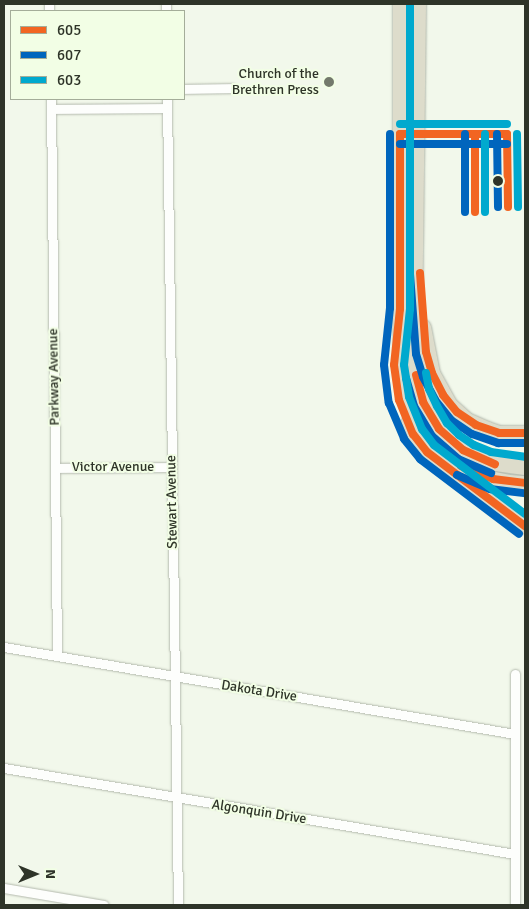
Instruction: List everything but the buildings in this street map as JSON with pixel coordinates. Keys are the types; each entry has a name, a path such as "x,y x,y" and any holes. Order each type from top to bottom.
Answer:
{"highway":[{"path":"400,4 400,309 402,378 409,404 421,427 441,451 468,470 493,479 524,475"},
{"path":"418,4 415,368 423,402 439,428 463,450 488,462 524,475"},
{"path":"416,198 423,331 428,362 438,386 457,412 476,425 499,433 525,434"},
{"path":"400,309 395,378 399,400 414,434 436,460 525,526"}],"street":[{"path":"185,89 232,88"},
{"name":"Parkway Avenue","path":"51,100 57,656"},
{"path":"51,109 167,103"},
{"name":"Stewart Avenue","path":"167,103 178,905"},
{"name":"Victor Avenue","path":"56,468 171,467"},
{"name":"Dakota Drive","path":"4,647 514,734"},
{"path":"515,674 515,905"},
{"name":"Algonquin Drive","path":"4,768 515,854"},
{"path":"4,888 104,905"}],"transit line":[{"name":"603","path":"410,4 410,309 404,365 409,397 422,429 434,445 525,514"},
{"name":"603","path":"400,124 507,124"},
{"name":"607","path":"390,134 390,308 384,365 389,403 404,439 420,459 519,534"},
{"name":"605","path":"400,134 400,309 394,365 399,400 413,434 427,452 525,526"},
{"name":"605","path":"400,134 507,134"},
{"name":"607","path":"465,134 465,212"},
{"name":"605","path":"475,134 475,212"},
{"name":"603","path":"485,134 485,212"},
{"name":"607","path":"497,134 498,207"},
{"name":"605","path":"507,134 508,207"},
{"name":"603","path":"517,134 518,207"},
{"name":"607","path":"400,144 507,144"},
{"name":"605","path":"420,273 426,352 432,373 443,395 457,412 476,425 499,433 525,433"},
{"name":"607","path":"410,274 416,354 423,377 435,400 451,420 472,434 498,443 525,443"},
{"name":"603","path":"426,373 429,389 437,406 447,423 459,435 474,445 491,452 525,457"},
{"name":"605","path":"416,375 423,402 439,429 463,450 495,464"},
{"name":"607","path":"406,378 414,406 432,436 458,459 491,473"},
{"name":"605","path":"461,466 493,479 525,483"},
{"name":"607","path":"457,475 490,489 524,493"}],"place":[{"name":"Church of the Brethren Press","path":"329,82"}]}
